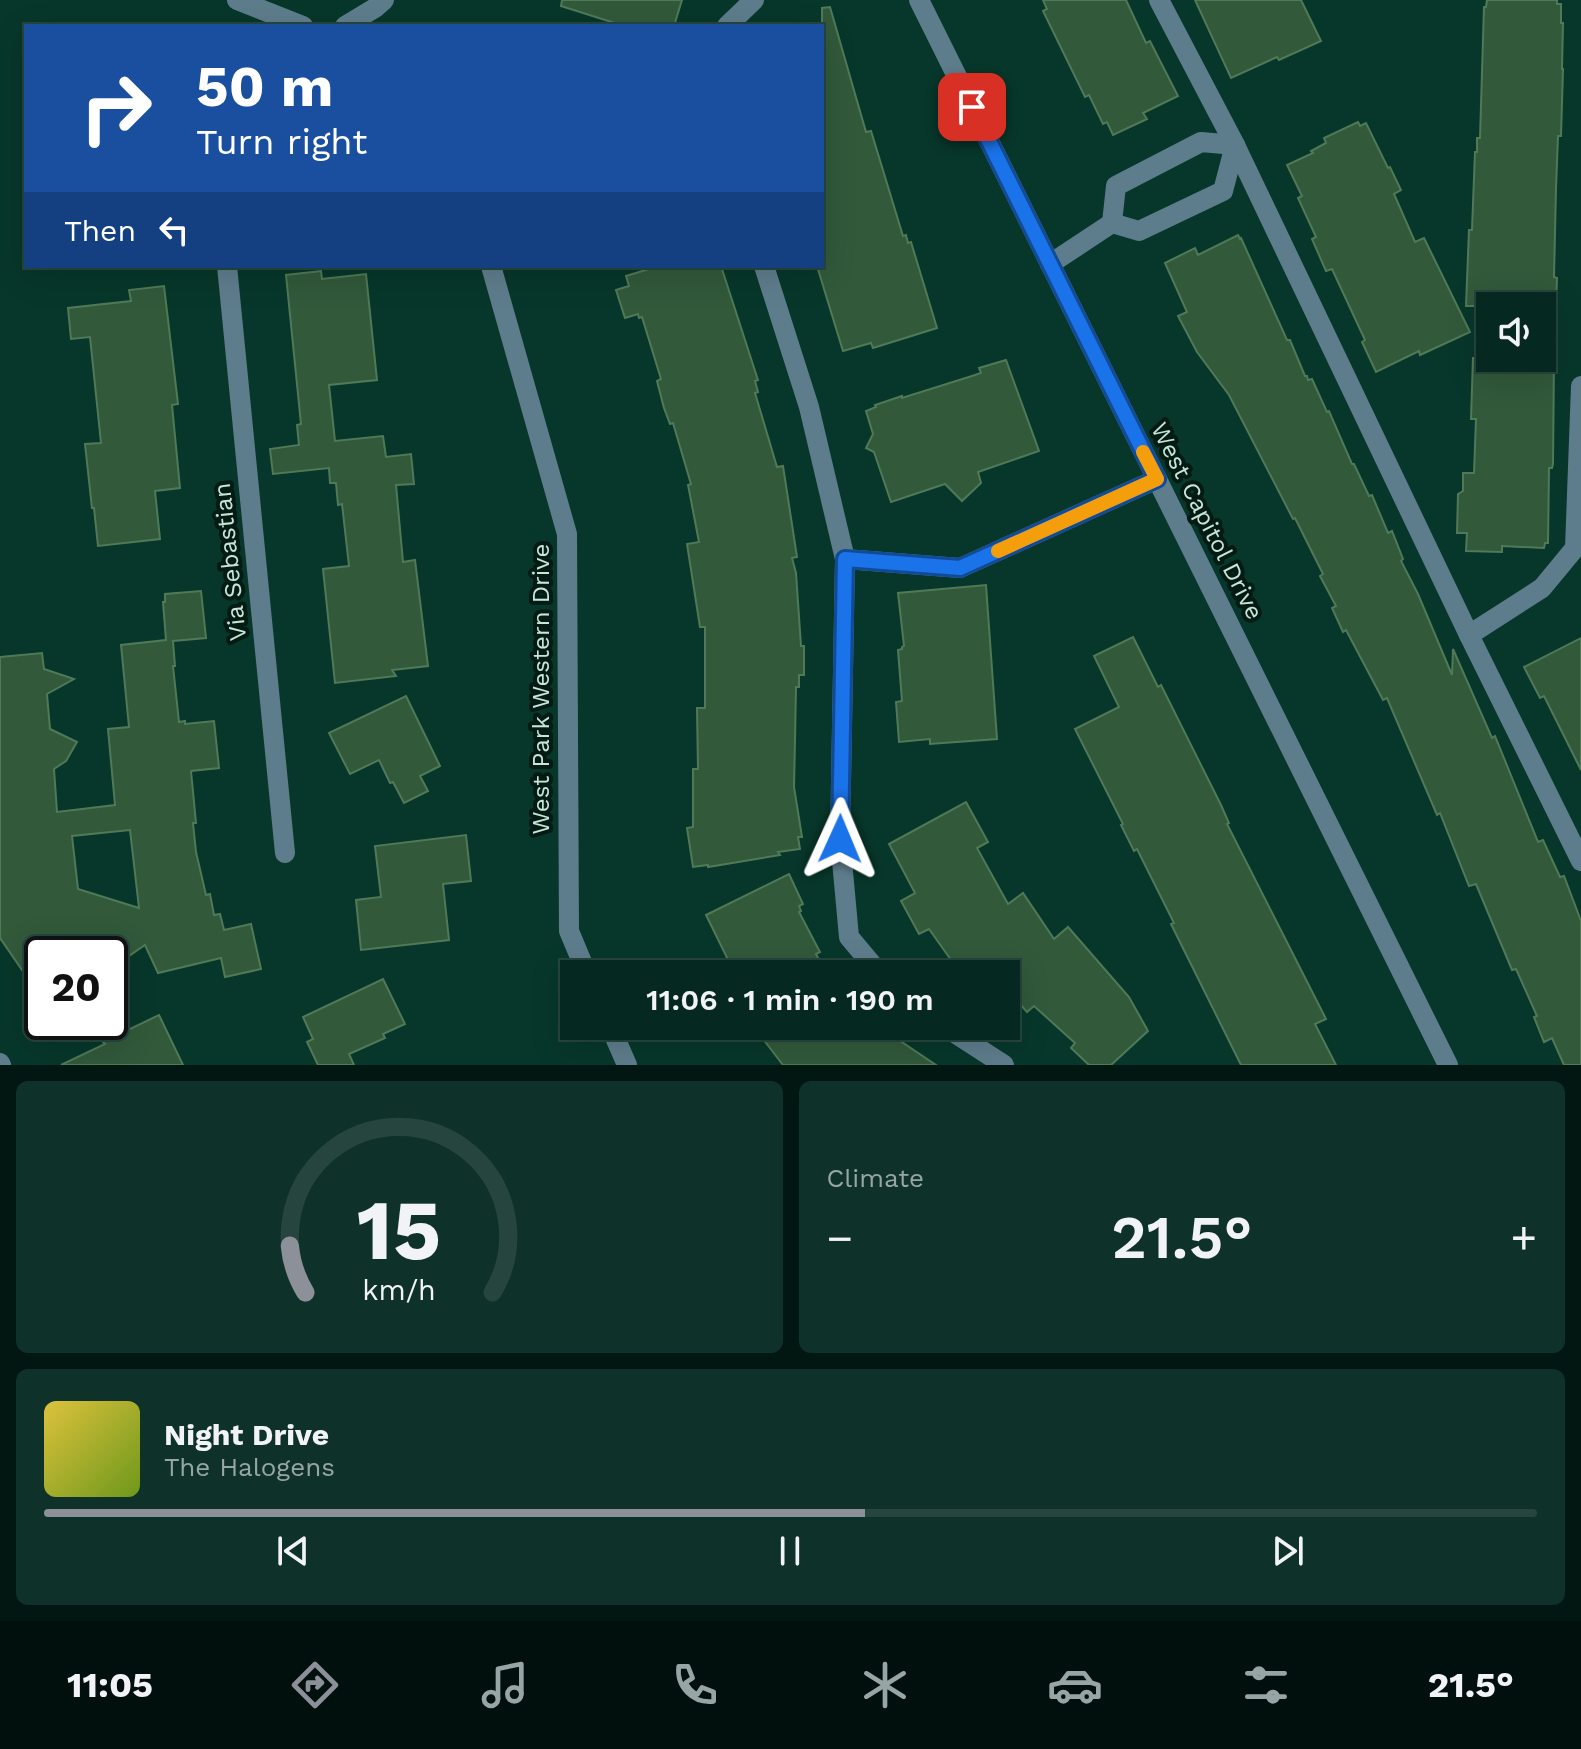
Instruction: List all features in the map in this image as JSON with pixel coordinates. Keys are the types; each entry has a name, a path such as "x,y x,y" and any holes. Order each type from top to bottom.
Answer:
{"street":[{"path":"237,0 298,24"},
{"path":"348,24 384,0"},
{"path":"729,24 754,0"},
{"name":"West Capitol Drive","path":"919,0 1448,1065"},
{"path":"1159,0 1235,145 1469,635 1581,861"},
{"path":"1112,223 1116,186 1201,142 1235,145"},
{"path":"1050,264 1112,223 1139,231 1223,191 1235,145"},
{"name":"Via Sebastian","path":"227,268 285,853"},
{"name":"West Park Western Drive","path":"492,268 567,534 569,931 581,960"},
{"path":"765,268 809,407 845,559 840,839 849,937 868,960"},
{"path":"1469,635 1542,588 1575,548 1581,386"},
{"path":"845,559 960,568 1157,479"},
{"path":"616,1040 627,1065"},
{"path":"966,1040 1004,1065"}],"building":[{"path":"562,0 682,0 675,24 618,24 561,6"},
{"path":"1043,0 1126,0 1146,43 1150,41 1178,96 1143,113 1147,119 1113,135 1107,122 1103,124 1089,95 1085,97 1043,11 1047,9"},
{"path":"1195,0 1301,0 1321,41 1231,78"},
{"path":"1487,0 1557,0 1557,4 1561,4 1563,69 1556,188 1554,277 1557,278 1556,306 1556,292 1476,292 1476,306 1466,306 1475,152 1477,138 1480,138"},
{"path":"830,7 866,132 871,131 903,236 906,235 908,243 911,242 937,328 873,348 871,343 843,351 818,268 824,268 822,8"},
{"path":"1358,122 1360,126 1366,123 1390,167 1401,190 1394,194 1415,242 1424,238 1470,332 1420,355 1419,351 1376,372 1362,342 1365,340 1332,269 1326,271 1312,239 1316,237 1287,165 1313,153 1311,151 1326,143 1324,138"},
{"path":"1238,235 1305,376 1308,380 1312,379 1352,464 1369,496 1372,495 1388,533 1392,531 1403,559 1401,561 1452,675 1453,649 1492,738 1495,736 1538,842 1543,840 1560,877 1564,876 1581,921 1581,1065 1564,1065 1552,1038 1544,1042 1534,1017 1537,1016 1516,969 1512,970 1476,884 1469,886 1440,813 1437,815 1387,698 1383,700 1346,630 1343,632 1332,608 1336,606 1320,576 1323,574 1295,518 1229,395 1197,352 1178,316 1187,312 1165,263 1195,248 1198,255"},
{"path":"652,268 722,268 758,380 755,381 758,392 755,393 777,467 783,466 797,557 792,558 796,573 801,646 804,646 804,675 799,675 799,687 796,687 794,787 802,837 798,837 800,849 778,852 780,855 693,867 687,828 693,827 693,769 698,769 697,708 705,708 705,627 700,627 687,544 699,542 688,485 691,484 673,423 670,424 664,408 657,381 661,379 642,317 639,318 638,314 625,318 616,290 629,286 626,276"},
{"path":"321,271 322,279 366,274 377,380 329,385 335,441 383,436 386,457 411,454 414,484 396,485 403,562 415,560 428,666 392,670 396,676 335,683 323,569 349,566 342,504 338,505 336,483 330,483 329,468 273,474 270,449 299,445 297,425 301,424 286,275"},
{"path":"164,286 178,404 172,405 180,488 155,491 160,539 98,546 85,444 101,443 90,337 71,339 68,308 131,301 129,290"},
{"path":"1473,358 1476,358 1476,372 1554,372 1553,464 1549,468 1548,543 1544,548 1502,546 1502,552 1466,551 1467,533 1457,533 1458,494 1463,491 1463,473 1474,473 1476,419 1471,419"},
{"path":"1006,360 1039,451 978,472 981,483 962,501 945,484 891,502 874,452 866,448 873,434 866,411 902,396 981,373 979,368"},
{"path":"986,585 997,739 930,744 930,739 899,742 896,702 902,701 898,650 904,646 898,593"},
{"path":"201,591 206,638 173,641 179,722 214,721 219,768 191,771 196,852 214,915 220,914 224,930 251,924 261,969 225,977 221,958 158,973 145,945 128,957 128,936 24,936 24,973 0,938 0,657 42,653 44,669 74,679 47,694 50,729 77,742 66,761 54,769 57,812 115,805 108,729 129,727 121,645 166,640 165,594","holes":["130,830 139,908 78,889 72,836"]},
{"path":"1133,637 1158,687 1161,685 1326,1019 1315,1024 1336,1065 1241,1065 1171,924 1174,923 1137,849 1134,851 1075,729 1119,707 1094,656"},
{"path":"1581,638 1581,770 1544,696 1540,698 1524,667"},
{"path":"406,696 440,766 420,776 428,791 404,803 379,760 350,774 329,733"},
{"path":"966,802 988,842 977,848 1008,904 1023,893 1054,939 1068,927 1129,997 1148,1031 1111,1065 1089,1065 1071,1048 1075,1043 1034,1006 1027,1012 1020,1004 1020,960 951,960 929,929 919,934 901,901 915,893 889,844"},
{"path":"466,835 471,881 443,884 449,940 361,950 356,900 381,897 375,846"},
{"path":"789,874 803,904 799,906 799,912 820,952 816,954 819,960 728,960 706,915"},
{"path":"383,979 405,1024 383,1034 385,1038 349,1054 354,1065 318,1065 307,1042 313,1039 303,1017"},
{"path":"159,1015 183,1065 61,1065 105,1044 103,1042 107,1040 128,1040 128,1030"},
{"path":"764,1040 899,1040 936,1065 783,1065"}],"slow traffic":[{"path":"998,551 1157,479 1143,452"}],"route":[{"path":"840,839 845,559 960,568 1157,479 972,107"}]}
